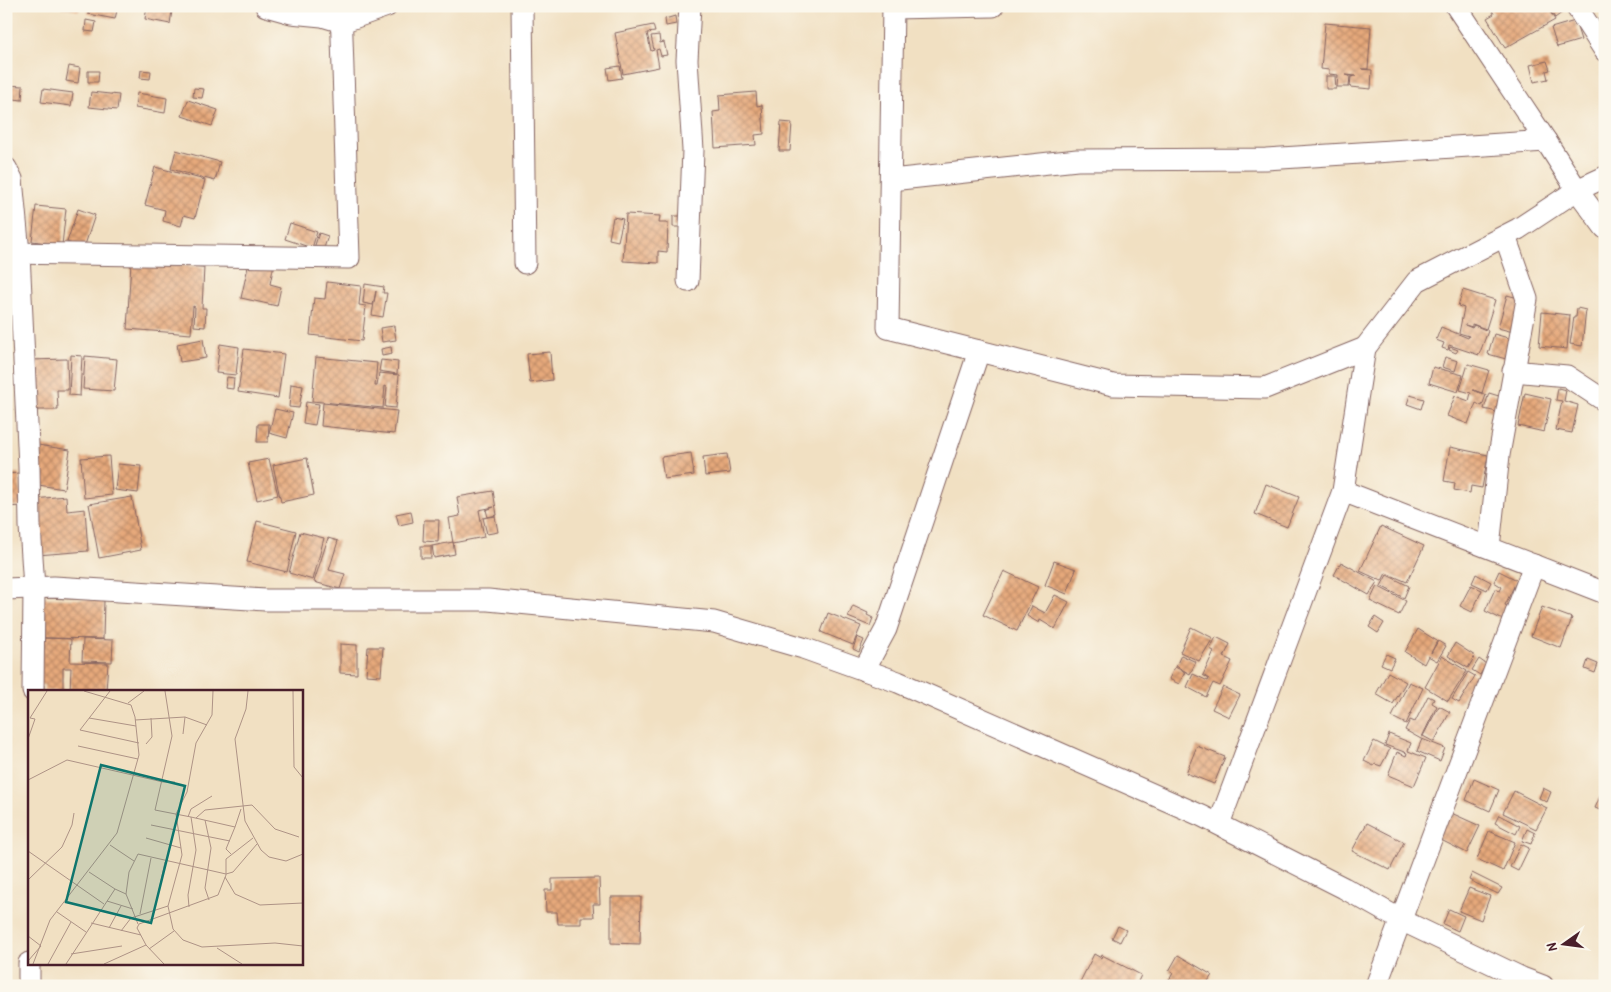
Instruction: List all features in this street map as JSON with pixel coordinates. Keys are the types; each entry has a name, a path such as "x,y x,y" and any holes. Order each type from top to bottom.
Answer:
{"street":[{"path":"266,6 291,13 322,16 387,6"},
{"path":"522,6 525,263"},
{"path":"688,281 693,150 687,60 690,6"},
{"path":"993,6 893,7 888,328 1112,385 1264,388 1365,348"},
{"path":"1456,6 1577,190 1605,228"},
{"path":"1576,6 1605,51"},
{"path":"13,253 349,258 341,14"},
{"path":"891,180 1077,160 1266,159 1546,141"},
{"path":"6,168 12,179 13,253 29,467 34,588 33,690"},
{"path":"1219,824 1343,491 1365,348 1417,281 1505,236 1577,190 1605,177"},
{"path":"1489,547 1498,455 1527,300 1505,236"},
{"path":"864,670 886,629 979,351"},
{"path":"1513,371 1567,376 1605,401"},
{"path":"1343,491 1605,593"},
{"path":"1376,986 1534,565"},
{"path":"6,589 64,587 266,600 488,600 604,612 658,615 714,622 803,648 898,682 1219,824 1344,888 1400,920 1522,978 1543,986"},
{"path":"29,964 29,986"}],"building":[{"path":"55,6 80,6 79,11"},
{"path":"89,6 118,6 115,19 88,14"},
{"path":"147,6 172,10 170,24 145,19"},
{"path":"1490,6 1547,6 1555,20 1505,48 1487,18 1494,14"},
{"path":"1557,6 1561,6 1564,11 1555,18 1550,11"},
{"path":"1597,6 1605,6 1605,19"},
{"path":"675,16 676,24 666,26 665,19"},
{"path":"86,20 96,22 94,32 85,31"},
{"path":"1575,21 1581,40 1557,47 1551,28"},
{"path":"1325,23 1371,27 1368,69 1362,69 1372,70 1371,89 1350,87 1351,77 1356,76 1346,75 1350,76 1349,87 1337,87 1338,75 1329,74 1329,70 1321,69"},
{"path":"653,25 655,32 647,33 651,51 654,50 651,36 659,35 660,43 664,42 667,55 661,56 659,49 656,50 659,67 623,74 615,33"},
{"path":"1547,61 1550,70 1546,71 1548,79 1534,82 1530,65"},
{"path":"69,66 80,68 78,83 66,81"},
{"path":"620,66 622,78 609,80 607,68"},
{"path":"141,70 151,71 150,79 140,78"},
{"path":"88,71 99,71 98,82 88,82"},
{"path":"1326,76 1335,76 1336,89 1326,89"},
{"path":"6,85 23,86 22,100 6,98"},
{"path":"194,88 204,89 202,98 193,97"},
{"path":"43,89 73,93 71,106 41,102"},
{"path":"91,92 119,95 117,110 89,107"},
{"path":"756,92 757,106 762,105 764,134 755,135 756,145 715,148 713,112 720,111 719,95"},
{"path":"137,93 167,98 165,113 135,108"},
{"path":"188,100 218,110 212,126 182,116"},
{"path":"781,122 792,123 790,151 779,151"},
{"path":"176,150 220,162 215,181 171,169"},
{"path":"155,167 205,180 195,218 184,215 181,226 163,221 165,210 145,205"},
{"path":"36,206 66,209 62,245 32,241"},
{"path":"78,209 95,215 84,248 67,242"},
{"path":"626,214 660,216 659,223 668,223 667,252 658,251 658,263 623,261"},
{"path":"673,216 685,216 684,227 673,227"},
{"path":"613,217 623,219 618,241 609,239"},
{"path":"290,223 317,232 312,248 285,239"},
{"path":"319,233 328,236 323,251 314,248"},
{"path":"250,258 274,264 270,284 281,287 277,306 241,298"},
{"path":"131,262 204,267 202,308 206,308 205,327 194,326 195,307 193,306 191,334 127,329"},
{"path":"327,282 361,286 359,305 366,306 362,341 310,335 314,298 325,299"},
{"path":"365,284 384,287 383,293 387,293 383,317 372,315 376,291 373,305 363,303"},
{"path":"1463,290 1495,300 1486,329 1472,324 1472,327 1465,325 1472,328 1474,325 1488,331 1479,355 1449,345 1448,350 1442,348 1444,343 1436,340 1441,327 1468,338 1469,336 1459,333 1464,308 1458,306"},
{"path":"1507,295 1522,299 1513,332 1498,328"},
{"path":"1577,308 1586,310 1582,346 1570,344"},
{"path":"1542,312 1570,315 1567,349 1539,346"},
{"path":"394,326 396,340 382,342 380,328"},
{"path":"1494,334 1512,339 1506,359 1488,354"},
{"path":"203,339 206,358 180,362 177,344"},
{"path":"220,344 239,347 236,375 216,373"},
{"path":"391,347 392,354 382,356 381,349"},
{"path":"1450,347 1458,350 1456,353 1449,350"},
{"path":"244,349 284,354 278,398 238,392"},
{"path":"550,352 552,380 530,383 527,354"},
{"path":"71,355 82,356 80,396 69,395"},
{"path":"85,356 117,359 114,391 83,389"},
{"path":"316,357 377,363 375,386 377,386 379,373 399,375 396,408 385,407 387,387 385,386 383,408 312,401"},
{"path":"1445,357 1458,361 1455,371 1442,367"},
{"path":"67,359 68,390 57,390 58,410 36,410 30,360"},
{"path":"381,360 398,362 397,374 379,371"},
{"path":"1468,364 1489,370 1482,393 1473,390 1486,395 1482,406 1476,403 1468,424 1447,416 1455,396 1469,401 1471,393 1460,390"},
{"path":"1433,367 1463,375 1458,392 1429,383"},
{"path":"227,377 234,378 233,389 225,388"},
{"path":"291,384 303,386 299,408 289,407"},
{"path":"1558,388 1566,390 1564,401 1578,405 1572,433 1556,430 1562,401 1556,400"},
{"path":"1489,393 1502,397 1497,412 1484,409"},
{"path":"1525,393 1551,399 1544,432 1518,426"},
{"path":"1410,395 1424,399 1421,409 1407,404"},
{"path":"306,402 319,404 315,425 303,423"},
{"path":"323,403 397,411 394,434 321,426"},
{"path":"275,409 293,413 287,438 269,433"},
{"path":"258,424 269,424 268,442 257,442"},
{"path":"38,445 70,450 64,489 32,484"},
{"path":"1450,447 1488,455 1482,488 1471,486 1470,493 1454,490 1455,483 1444,481"},
{"path":"691,453 694,475 664,479 661,457"},
{"path":"727,454 730,473 705,476 703,457"},
{"path":"109,456 112,495 84,498 81,458"},
{"path":"307,458 314,495 281,502 273,465"},
{"path":"269,459 278,495 257,500 248,463"},
{"path":"118,464 141,466 138,493 115,490"},
{"path":"19,473 22,506 6,507 6,474"},
{"path":"1266,484 1299,497 1287,527 1255,514"},
{"path":"493,491 497,515 488,517 486,510 494,507 479,510 484,537 453,543 449,518 460,516 457,497"},
{"path":"66,496 67,511 85,509 88,551 37,555 34,499"},
{"path":"132,497 141,550 99,558 89,504"},
{"path":"411,511 413,522 399,525 396,514"},
{"path":"495,516 498,532 487,534 483,518"},
{"path":"424,520 439,520 438,542 423,541"},
{"path":"257,521 296,531 287,572 247,562"},
{"path":"1381,526 1424,546 1407,582 1386,573 1382,581 1360,571"},
{"path":"300,532 324,538 313,580 289,573"},
{"path":"328,538 338,541 329,570 345,574 340,589 314,582"},
{"path":"453,542 455,554 434,558 432,546"},
{"path":"421,546 431,546 431,558 421,558"},
{"path":"1054,561 1076,569 1067,594 1045,585"},
{"path":"1341,562 1377,582 1369,595 1334,575"},
{"path":"1004,571 1038,587 1017,631 983,615"},
{"path":"1499,571 1517,580 1505,605 1511,608 1505,621 1485,611 1495,589 1500,591 1502,587 1494,582"},
{"path":"1476,574 1491,582 1487,590 1472,583"},
{"path":"1387,575 1409,586 1404,598 1381,586"},
{"path":"1471,585 1482,590 1472,612 1460,606"},
{"path":"1377,586 1406,601 1399,615 1370,601"},
{"path":"1055,595 1069,602 1055,629 1040,620 1039,623 1027,616 1032,606 1045,613"},
{"path":"41,598 104,600 103,639 45,638 71,639 70,662 108,663 106,690 70,690 71,668 63,668 63,690 44,690 44,685 38,685"},
{"path":"853,606 868,613 867,615 873,618 870,626 848,617"},
{"path":"1542,607 1572,618 1561,648 1531,636"},
{"path":"828,613 861,626 853,645 821,632"},
{"path":"1375,617 1384,623 1378,633 1369,627"},
{"path":"1191,627 1213,638 1199,661 1180,652"},
{"path":"1418,629 1437,641 1431,653 1438,641 1446,646 1437,661 1428,656 1424,664 1405,652"},
{"path":"857,637 864,640 859,652 853,649"},
{"path":"1216,637 1230,644 1224,657 1232,661 1220,686 1213,683 1206,697 1187,687 1193,674 1208,681 1209,679 1203,675 1214,651 1210,649"},
{"path":"83,639 113,640 112,662 82,661"},
{"path":"1455,643 1475,656 1468,668 1448,656"},
{"path":"340,644 357,645 357,674 340,673"},
{"path":"368,647 383,647 381,676 366,675"},
{"path":"1386,654 1395,658 1390,668 1381,664"},
{"path":"1181,655 1196,662 1190,674 1176,666"},
{"path":"1442,656 1467,671 1448,701 1425,687"},
{"path":"1479,659 1486,664 1480,675 1472,670"},
{"path":"1588,660 1598,664 1595,673 1585,669"},
{"path":"1175,667 1185,672 1179,684 1169,679"},
{"path":"1388,672 1406,682 1393,704 1376,694"},
{"path":"1468,672 1475,676 1459,703 1452,699"},
{"path":"1409,682 1423,688 1406,724 1392,717"},
{"path":"1223,687 1240,695 1229,717 1212,709"},
{"path":"1428,696 1434,699 1432,703 1437,706 1421,739 1405,730 1410,720 1415,722"},
{"path":"1439,706 1450,712 1434,742 1423,736"},
{"path":"1389,734 1411,743 1408,751 1426,758 1414,786 1388,775 1397,752 1406,756 1407,753 1385,745"},
{"path":"1422,739 1445,748 1440,761 1417,751"},
{"path":"1374,741 1390,749 1381,766 1375,764 1374,766 1364,761"},
{"path":"1197,746 1225,757 1214,784 1186,773"},
{"path":"1474,779 1499,790 1490,811 1466,800"},
{"path":"1605,786 1605,812 1595,808"},
{"path":"1543,788 1551,792 1547,802 1539,798"},
{"path":"1514,791 1547,808 1536,829 1503,813"},
{"path":"1447,811 1480,826 1467,853 1435,837"},
{"path":"1499,815 1520,826 1516,834 1495,823"},
{"path":"1367,823 1404,842 1390,870 1352,851"},
{"path":"1527,829 1535,833 1531,844 1522,841"},
{"path":"1489,831 1515,842 1503,871 1477,859"},
{"path":"1521,844 1529,848 1518,871 1510,867"},
{"path":"1472,873 1502,888 1498,894 1469,880"},
{"path":"599,878 600,904 593,904 594,917 581,917 581,924 558,924 557,912 546,912 545,890 552,890 552,879"},
{"path":"1469,888 1490,896 1481,920 1459,911"},
{"path":"611,897 641,897 640,944 611,943"},
{"path":"1449,909 1464,916 1458,931 1443,924"},
{"path":"1118,926 1126,930 1120,942 1112,938"},
{"path":"1094,954 1101,958 1102,955 1141,975 1136,986 1078,986"},
{"path":"1178,955 1212,975 1205,986 1166,986 1173,973 1169,971"}]}
